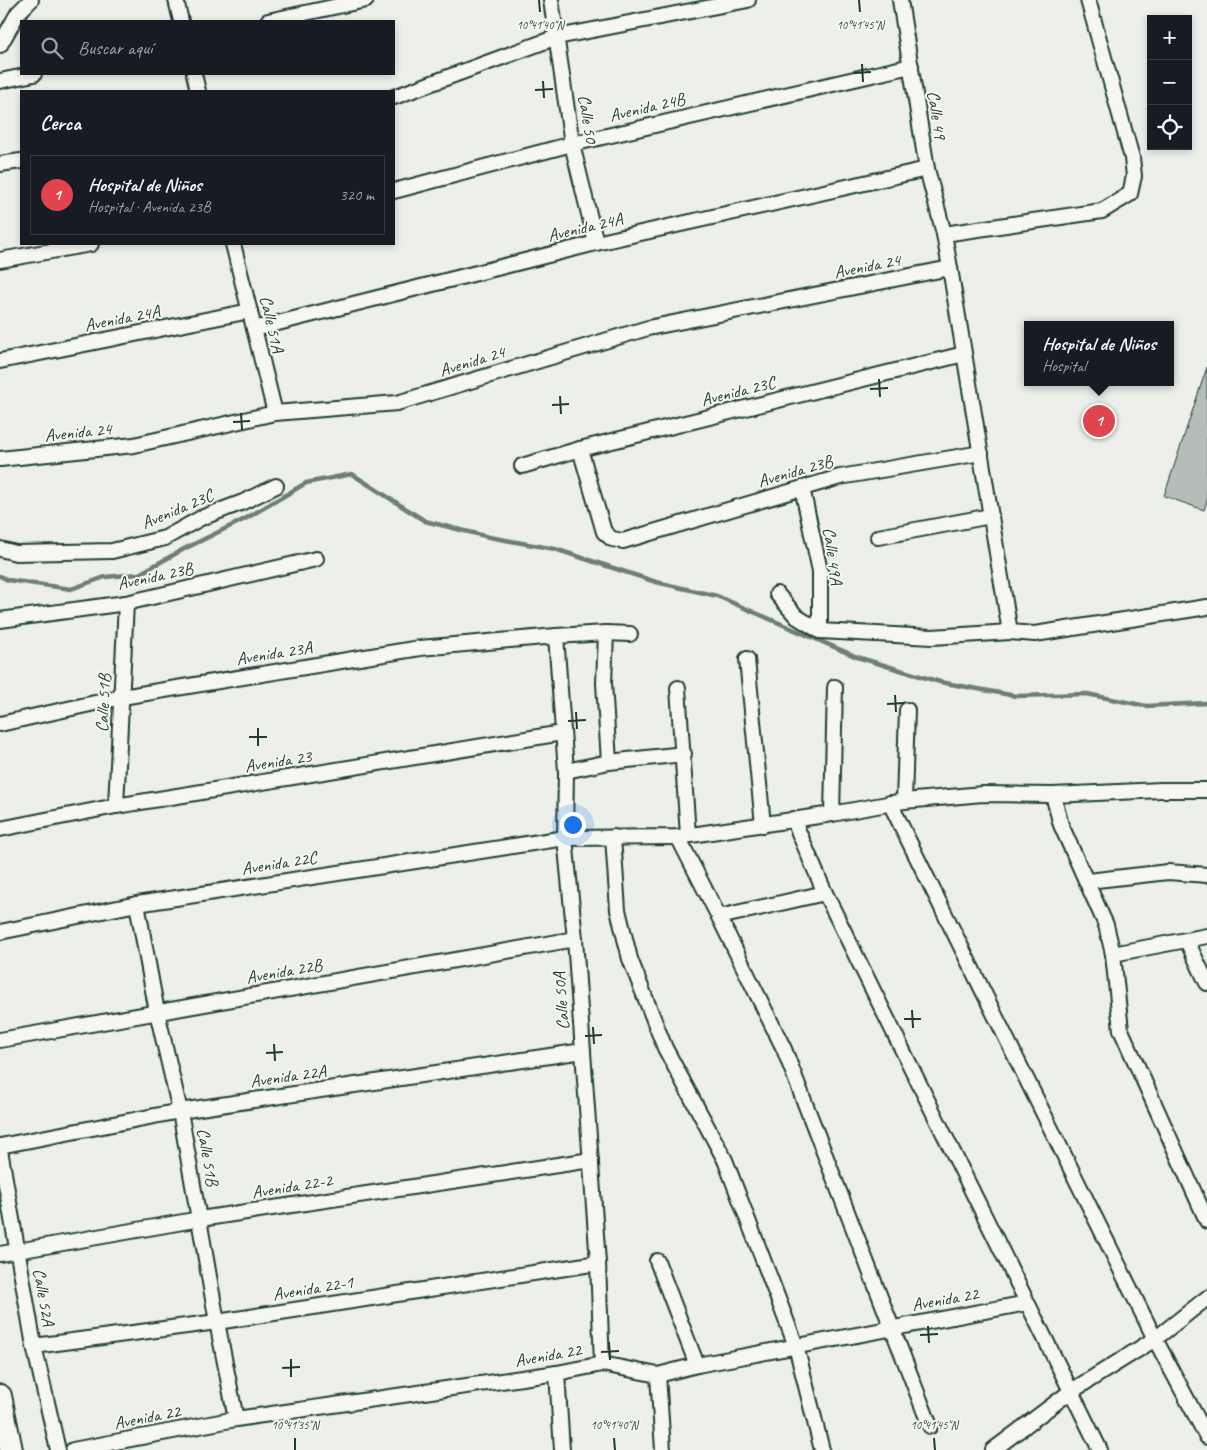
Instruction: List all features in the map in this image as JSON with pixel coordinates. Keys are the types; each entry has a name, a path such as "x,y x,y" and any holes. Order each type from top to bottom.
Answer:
{"highway":[{"path":"0,1396 10,1450"}],"street":[{"path":"0,45 18,13 31,0"},
{"path":"176,0 181,20"},
{"path":"273,20 366,0"},
{"name":"Calle 50","path":"551,0 572,144 596,243"},
{"path":"395,97 557,37 748,0"},
{"name":"Calle 49","path":"900,0 927,169 944,234 950,268 1010,632"},
{"path":"944,234 1102,211 1130,194 1134,176 1132,158 1088,0"},
{"name":"Avenida 24B","path":"395,191 572,144 911,66"},
{"path":"0,82 30,75"},
{"path":"194,75 198,90"},
{"path":"0,164 20,161"},
{"name":"Avenida 24A","path":"254,329 596,243 927,169"},
{"path":"0,260 85,245"},
{"name":"Calle 51A","path":"233,245 275,413"},
{"name":"Avenida 24","path":"0,459 134,445 275,413 397,403 648,328 950,268"},
{"name":"Avenida 24A","path":"0,361 250,311"},
{"name":"Avenida 23C","path":"522,466 580,449 964,354"},
{"name":"Avenida 23B","path":"580,449 604,532 612,539 623,541 840,477 981,453"},
{"name":"Avenida 23C","path":"0,550 16,553 112,552 165,538 201,518 244,502 276,486"},
{"name":"Calle 49A","path":"802,488 820,571 820,631"},
{"path":"878,537 991,516"},
{"name":"Avenida 23B","path":"0,620 126,603 316,559"},
{"path":"777,594 796,617 820,631 932,637 1010,632 1035,634 1207,607"},
{"name":"Calle 51B","path":"116,806 126,603"},
{"path":"606,633 604,683 609,762"},
{"name":"Avenida 23A","path":"0,724 122,697 420,648 556,636 606,633 630,634"},
{"name":"Calle 50A","path":"556,636 566,771 565,838 575,939 591,1160 602,1364"},
{"path":"747,659 763,825"},
{"path":"832,814 835,687"},
{"path":"678,688 684,754 683,836 719,916 784,1049 930,1426"},
{"path":"904,801 907,710"},
{"name":"Avenida 23","path":"0,829 116,806 562,733"},
{"path":"566,771 609,762 684,754"},
{"name":"Avenida 22C","path":"0,932 137,904 565,838 683,836 763,825 904,801 984,794 1053,796 1161,790 1207,790"},
{"path":"1053,796 1061,825 1088,881 1106,925 1114,954 1121,1030 1207,1221"},
{"path":"890,803 1155,1339 1207,1436"},
{"path":"793,819 825,893 1100,1450"},
{"path":"613,837 618,910 630,959 665,1048 725,1160 796,1346 822,1450"},
{"path":"1088,881 1168,872 1207,875"},
{"path":"719,916 825,893"},
{"name":"Calle 51B","path":"137,904 157,1012 180,1111 236,1419"},
{"path":"1114,954 1207,936"},
{"name":"Avenida 22B","path":"0,1040 575,939"},
{"path":"1187,941 1207,983"},
{"name":"Avenida 22A","path":"0,1146 180,1111 583,1051"},
{"name":"Calle 52A","path":"0,1150 34,1346 58,1450"},
{"name":"Avenida 22-2","path":"0,1254 200,1219 591,1160"},
{"path":"657,1261 697,1365"},
{"name":"Avenida 22-1","path":"34,1346 217,1322 598,1263"},
{"path":"993,1450 1070,1392 1155,1339 1207,1298"},
{"name":"Avenida 22","path":"73,1450 236,1419 557,1373 602,1364 658,1375 697,1365 1026,1303"},
{"path":"557,1373 562,1450"},
{"path":"658,1375 663,1450"}],"building":[{"path":"1207,367 1207,501 1204,510 1164,496"}],"waterway":[{"path":"0,576 8,580 71,589 105,577 139,574 245,519 306,483 352,474 425,521 489,537 555,549 656,582 717,596 857,657 940,682 1016,696 1087,694 1146,706 1207,703"}],"place":[{"name":"Hospital de Niños","path":"1099,421"}]}
